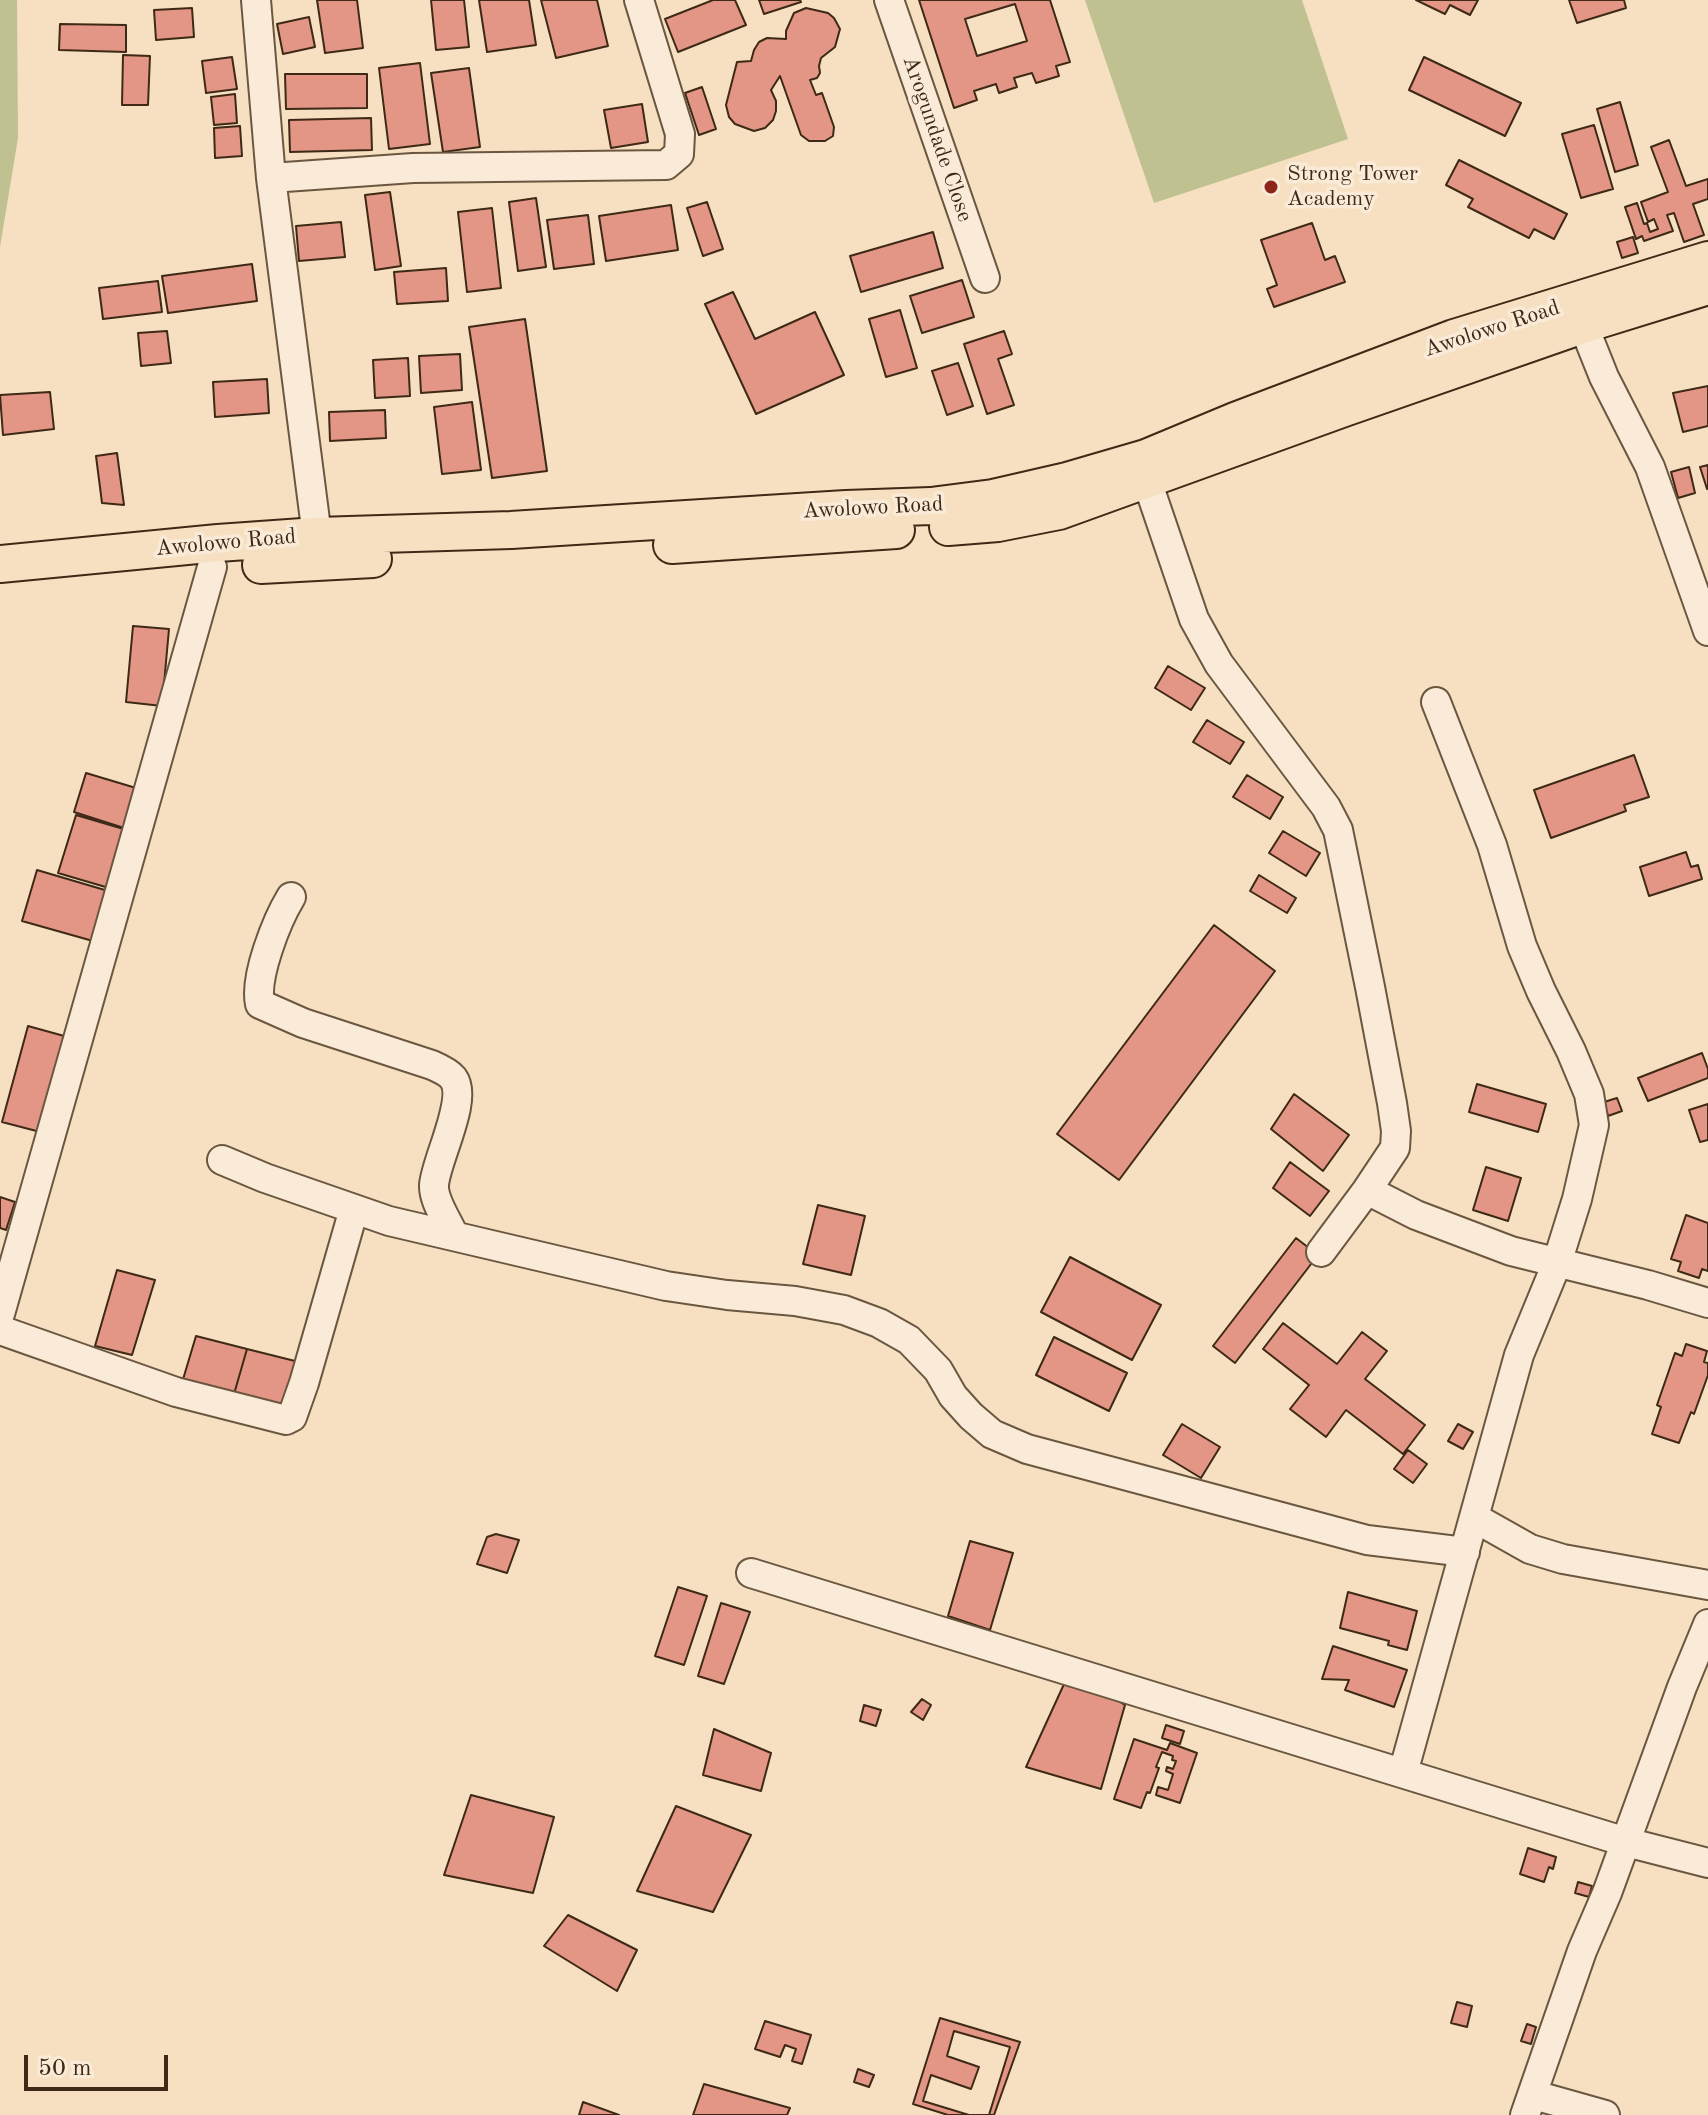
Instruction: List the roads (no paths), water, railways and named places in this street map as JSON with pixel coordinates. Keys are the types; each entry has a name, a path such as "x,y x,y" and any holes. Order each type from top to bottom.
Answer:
{"main road":[{"name":"Awolowo Road","path":"0,587 212,567 695,544 998,523 1059,511 1147,481 1344,408 1708,260"},
{"name":"Awolowo Road","path":"0,564 317,536 511,530 931,506 993,498 1146,458 1454,338 1708,286"}],"street":[{"path":"256,0 271,178 317,536"},
{"path":"271,178 413,168 666,165 679,154 680,134 639,0"},
{"name":"Arogundade Close","path":"889,0 985,278"},
{"path":"1578,314 1604,377 1650,467 1708,631"},
{"path":"1147,481 1194,619 1219,664 1326,807 1338,830 1396,1131 1395,1148 1321,1252"},
{"path":"0,1314 212,567"},
{"path":"1403,1773 1519,1355 1557,1263 1577,1199 1594,1125 1589,1094 1522,946 1492,845 1436,702"},
{"path":"291,897 270,941 258,995 260,1004 303,1023 432,1065 451,1075 457,1086 456,1106 433,1188 436,1202 454,1236"},
{"path":"222,1160 389,1221 666,1286 844,1310 879,1323 909,1340 938,1370 953,1396 971,1416 992,1434 1027,1449 1367,1540 1465,1552"},
{"path":"1367,1190 1416,1215 1511,1251 1708,1303"},
{"path":"0,1330 176,1392 286,1420 292,1417 304,1383 354,1209"},
{"path":"1475,1518 1530,1549 1563,1559 1708,1585"},
{"path":"751,1573 1626,1842 1708,1863"},
{"path":"1605,2115 1530,2105 1582,1951 1607,1893 1708,1624"}],"place":[{"name":"Strong Tower Academy","path":"1271,187"}]}
